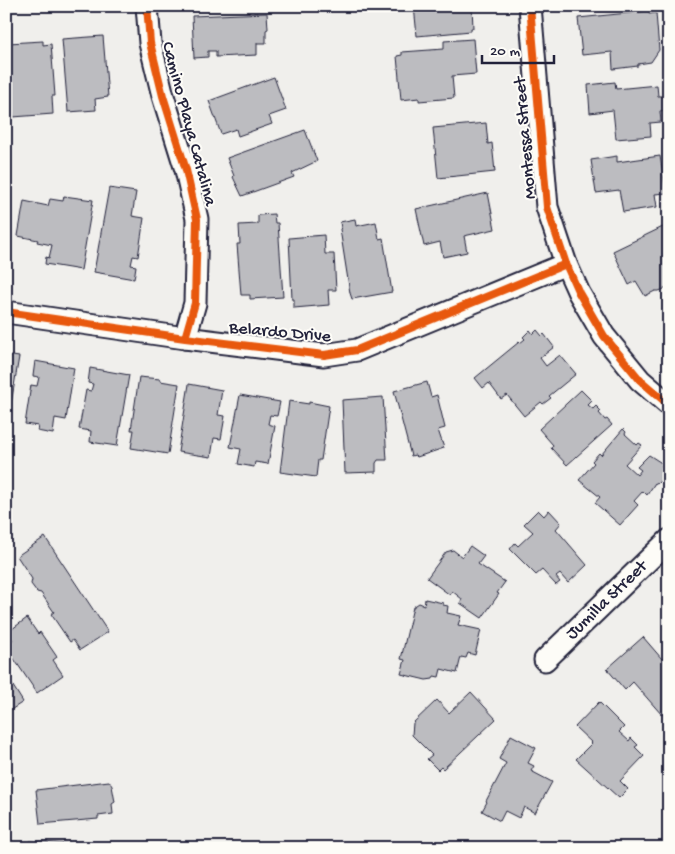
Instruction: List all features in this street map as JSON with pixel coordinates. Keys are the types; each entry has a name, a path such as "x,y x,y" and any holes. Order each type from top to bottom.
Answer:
{"street":[{"name":"Camino Playa Catalina","path":"147,6 150,43 163,96 186,170 197,220 195,303 185,338"},
{"name":"Montessa Street","path":"530,6 547,207 566,264 579,293 604,336 640,380 669,405"},
{"name":"Belardo Drive","path":"6,312 185,338 324,355 357,350 566,264"},
{"name":"Jumilla Street","path":"545,660 669,540"}],"building":[{"path":"414,6 472,6 473,28 471,28 471,31 417,36"},
{"path":"649,11 649,14 656,13 659,50 651,62 638,64 638,66 613,69 612,52 582,55 578,18"},
{"path":"267,13 268,29 266,30 266,43 257,43 257,55 216,57 216,51 208,51 208,57 194,58 192,16"},
{"path":"103,36 108,97 95,99 96,110 68,112 62,39"},
{"path":"473,39 476,74 452,76 454,98 419,101 419,98 401,100 397,56 402,55 402,52 444,49 444,41"},
{"path":"43,41 43,45 51,44 55,96 52,96 53,114 13,117 8,43"},
{"path":"274,77 286,110 269,116 272,124 238,136 236,129 221,134 209,101"},
{"path":"615,82 616,89 657,85 658,96 669,96 669,110 660,111 661,122 650,123 651,136 616,139 613,110 590,113 588,85"},
{"path":"486,123 488,144 492,143 495,172 438,178 433,128"},
{"path":"305,130 317,161 292,173 294,177 242,196 227,158"},
{"path":"617,156 617,162 660,156 666,193 655,194 657,207 623,212 619,190 596,193 591,160"},
{"path":"109,188 136,192 132,216 144,218 138,257 133,256 131,265 136,266 134,279 94,272"},
{"path":"488,193 495,229 464,236 467,252 443,257 440,242 424,246 416,209"},
{"path":"64,196 93,200 81,270 45,264 46,257 49,258 52,245 18,236 24,201 48,206 50,199 63,201"},
{"path":"274,214 275,223 278,223 283,297 250,299 250,295 241,295 237,244 240,244 239,225 258,224 258,215"},
{"path":"355,219 356,226 376,222 379,239 383,238 392,292 352,299 340,222"},
{"path":"669,224 669,284 664,289 645,296 636,281 629,285 613,251"},
{"path":"324,235 325,254 334,254 336,290 328,290 329,305 294,308 289,238"},
{"path":"530,330 533,334 537,330 542,336 544,334 554,347 540,358 546,366 560,355 576,374 549,396 551,398 543,404 541,402 524,416 507,395 501,399 489,383 483,388 475,378 525,339 523,337"},
{"path":"6,355 19,357 6,433"},
{"path":"35,361 74,368 66,420 55,418 53,434 37,431 38,426 25,424 31,385 37,386 39,377 33,376"},
{"path":"90,368 129,375 117,446 90,442 91,431 79,429 86,390 91,391 93,384 88,383"},
{"path":"139,377 160,379 160,381 179,384 168,454 131,448 134,430 131,430"},
{"path":"427,382 431,397 437,395 445,428 438,430 444,448 417,457 415,455 411,456 394,391"},
{"path":"189,384 222,390 218,415 225,416 221,439 214,438 211,457 178,452"},
{"path":"581,390 592,401 588,405 593,409 596,406 601,411 599,413 612,425 567,465 551,448 553,445 539,429"},
{"path":"240,395 280,402 277,416 270,415 268,424 275,426 268,464 255,462 254,467 238,464 241,449 230,447"},
{"path":"383,397 387,460 378,460 376,472 345,473 342,400"},
{"path":"289,401 329,406 321,460 318,460 316,477 280,472"},
{"path":"623,429 626,432 625,434 637,445 639,443 642,445 625,464 637,475 641,470 637,467 649,455 663,464 661,466 666,470 662,475 664,477 657,484 655,483 647,495 643,491 634,501 638,505 620,525 595,503 600,497 579,480 594,463 592,461 599,453 601,455"},
{"path":"538,510 544,516 549,510 561,523 556,529 587,565 568,583 560,574 556,577 560,582 556,585 542,570 536,575 510,549 515,543 518,546 533,532 524,524"},
{"path":"45,537 108,632 80,650 73,640 70,642 51,614 54,612 41,593 37,592 31,584 32,579 17,556"},
{"path":"470,546 484,556 478,564 505,582 482,618 460,603 462,599 452,591 450,595 427,578 446,552 453,550 462,557"},
{"path":"425,599 443,603 443,605 448,606 447,613 461,616 458,625 481,630 475,655 468,653 466,658 461,657 457,673 441,669 439,677 434,676 433,679 426,680 401,674 405,660 401,659 413,607 419,603 424,605"},
{"path":"27,618 38,634 40,632 57,657 53,660 63,675 37,693 6,647 6,644 13,640 8,632"},
{"path":"643,637 662,659 669,652 669,717 664,713 662,715 633,682 625,690 607,669"},
{"path":"6,675 23,702 6,713"},
{"path":"471,692 496,719 443,769 441,767 438,770 427,759 432,755 412,735 413,723 437,700 449,713"},
{"path":"599,702 624,727 619,732 629,741 631,738 638,745 635,747 644,756 620,781 628,789 619,798 576,759 592,743 575,727"},
{"path":"511,735 536,748 528,763 534,766 531,771 552,782 535,813 524,807 519,818 505,811 500,821 482,811 506,763 499,759"},
{"path":"109,781 112,786 115,802 112,804 113,814 98,816 98,819 40,824 36,790"},
{"path":"30,841 97,846 97,848 30,848"}],"cycle path":[{"path":"147,6 150,43 163,96 186,170 197,219 195,303 185,338"},
{"path":"530,6 547,207 566,264 579,293 604,336 640,380 669,405"},
{"path":"6,312 185,338 324,355 357,350 566,264"}]}
